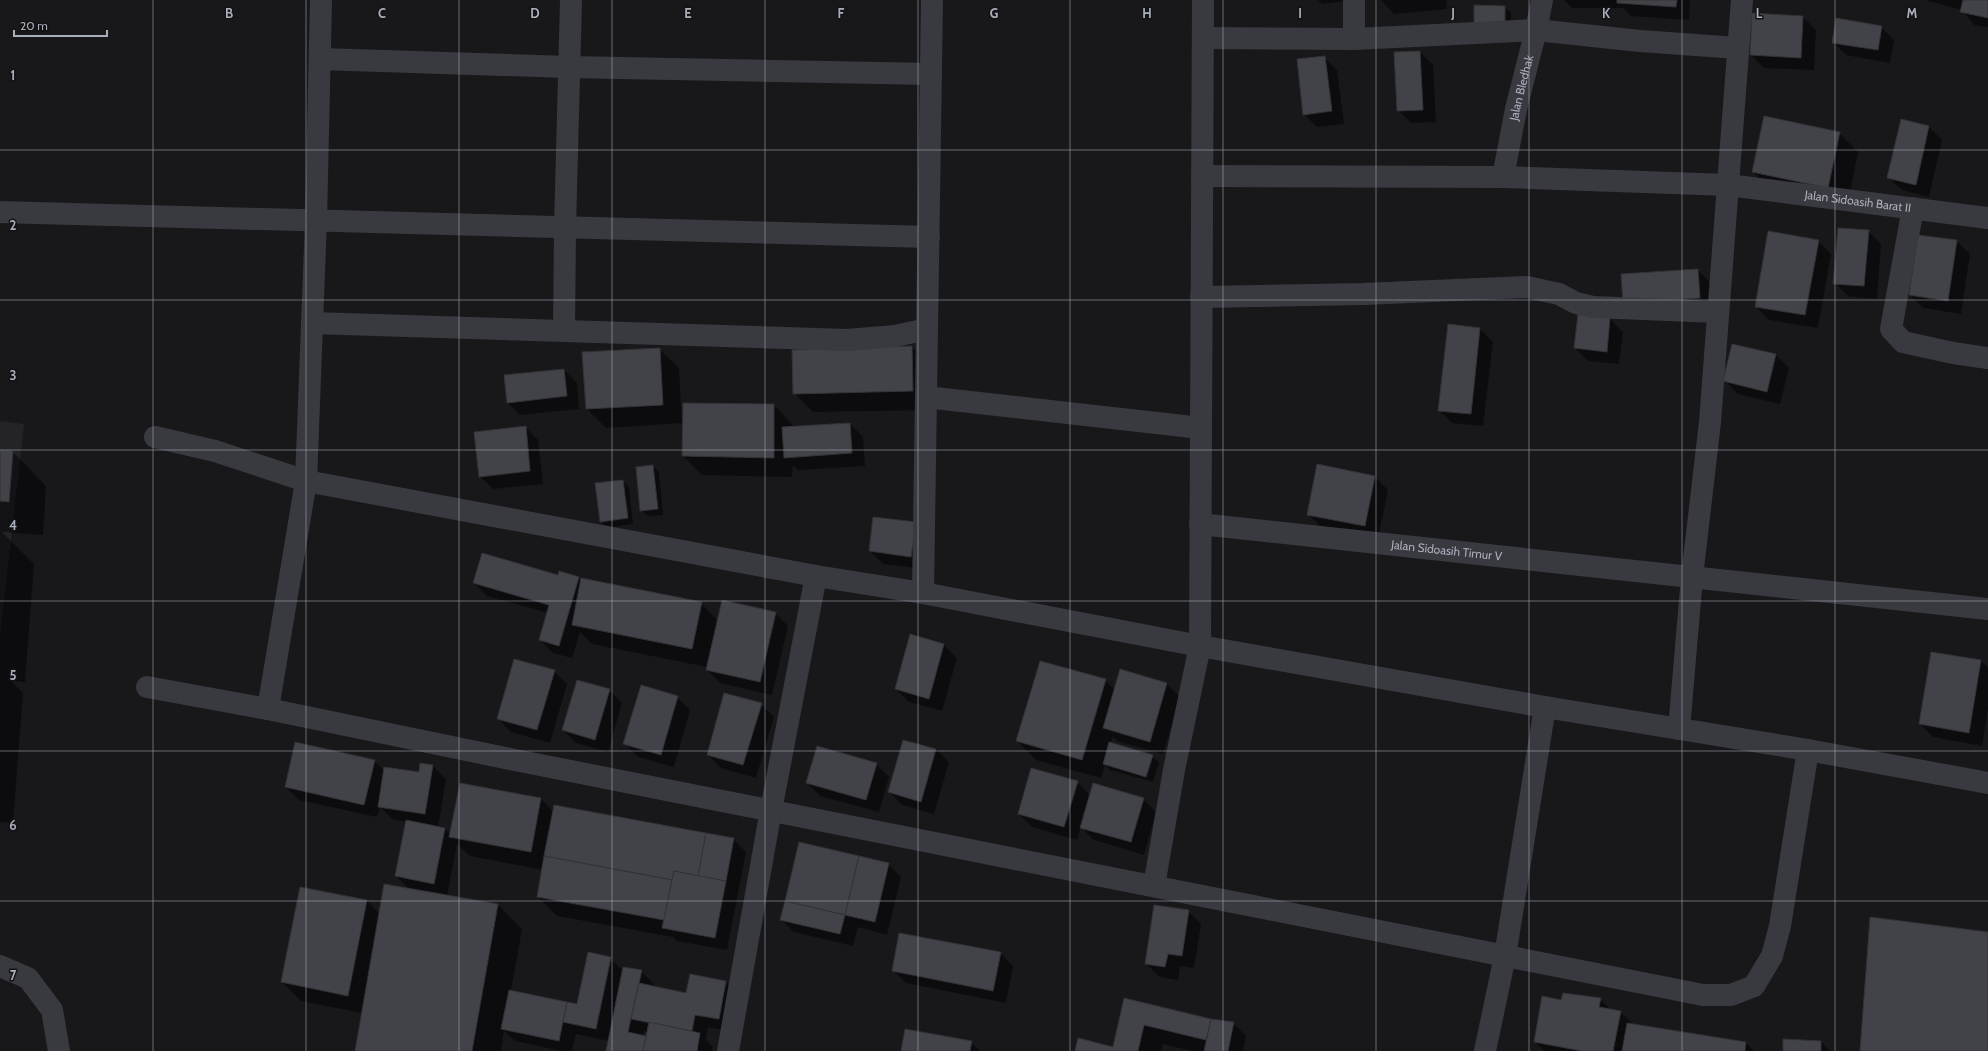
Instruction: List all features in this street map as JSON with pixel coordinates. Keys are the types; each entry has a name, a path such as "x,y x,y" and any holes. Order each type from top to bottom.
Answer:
{"street":[{"path":"268,709 306,480 316,220 321,0"},
{"path":"564,330 570,0"},
{"path":"923,593 932,0"},
{"path":"1154,886 1174,770 1200,646 1203,0"},
{"path":"1354,0 1354,39"},
{"name":"Jalan Bledhak","path":"1503,177 1516,109 1542,0"},
{"path":"1680,729 1692,577 1710,422 1742,0"},
{"path":"1203,38 1354,39 1536,30 1640,41 1738,48"},
{"path":"320,59 568,67 931,74"},
{"name":"Jalan Sidoasih Barat II","path":"1202,176 1503,177 1728,185 1988,218"},
{"path":"1913,208 1892,329 1903,342 1953,354 1988,358"},
{"path":"0,212 929,237"},
{"path":"1201,297 1363,294 1527,287 1559,294 1576,303 1593,307 1718,312"},
{"path":"312,323 848,340 895,336 927,329"},
{"path":"926,397 1201,428"},
{"path":"155,437 215,451 306,480 816,576 923,593 1200,646 1545,707 1808,750 1988,783"},
{"name":"Jalan Sidoasih Timur V","path":"1200,524 1988,609"},
{"path":"728,1051 771,810 816,576"},
{"path":"147,687 268,709 515,760 1703,995 1731,995 1754,986 1772,956 1780,926 1808,750"},
{"path":"1485,1051 1505,956 1545,707"},
{"path":"0,966 28,978 52,1010 59,1051"}],"shaded area":[{"path":"0,421 24,424 0,637"}],"building":[{"path":"1617,0 1677,0 1676,7 1617,3"},
{"path":"1963,0 1988,0 1988,18 1960,12"},
{"path":"1474,5 1505,6 1505,24 1474,24"},
{"path":"1752,13 1803,16 1801,58 1750,55"},
{"path":"1836,18 1882,26 1878,50 1832,43"},
{"path":"1420,51 1423,110 1397,111 1394,52"},
{"path":"1325,56 1332,111 1303,115 1297,59"},
{"path":"1764,116 1840,132 1828,188 1752,172"},
{"path":"1901,119 1929,126 1916,185 1887,178"},
{"path":"1838,228 1869,230 1864,286 1833,284"},
{"path":"1768,231 1819,240 1805,315 1755,307"},
{"path":"1918,235 1957,240 1948,301 1909,295"},
{"path":"1698,269 1700,298 1623,303 1621,274"},
{"path":"1578,314 1610,318 1607,352 1574,348"},
{"path":"1448,324 1480,328 1471,414 1438,411"},
{"path":"1732,344 1776,354 1767,392 1723,381"},
{"path":"912,346 913,391 793,394 792,350"},
{"path":"660,348 663,405 586,409 582,352"},
{"path":"564,369 567,396 507,403 504,375"},
{"path":"683,403 774,404 774,458 682,456"},
{"path":"850,423 852,453 784,458 782,427"},
{"path":"526,426 530,471 479,477 474,432"},
{"path":"0,450 13,451 9,502 0,501"},
{"path":"1317,464 1375,476 1365,526 1307,515"},
{"path":"653,465 658,509 640,511 636,467"},
{"path":"623,480 628,518 600,522 595,483"},
{"path":"873,517 916,522 911,557 869,551"},
{"path":"482,553 558,575 559,571 579,577 559,646 539,640 549,605 473,583"},
{"path":"581,578 702,602 692,649 572,625"},
{"path":"722,600 776,612 760,682 706,670"},
{"path":"910,634 944,644 929,699 895,689"},
{"path":"1931,652 1981,660 1969,733 1919,724"},
{"path":"514,659 555,670 537,730 497,719"},
{"path":"1040,661 1106,679 1082,760 1016,741"},
{"path":"1120,669 1167,683 1150,742 1103,728"},
{"path":"577,680 610,689 595,740 562,730"},
{"path":"641,685 678,696 661,755 623,744"},
{"path":"724,693 762,703 743,765 707,755"},
{"path":"903,740 936,749 921,802 888,792"},
{"path":"295,742 375,760 364,805 285,787"},
{"path":"1109,742 1153,755 1146,777 1103,764"},
{"path":"817,746 877,763 866,800 806,783"},
{"path":"420,763 433,765 425,814 378,807 384,767 419,772"},
{"path":"1031,768 1078,781 1064,827 1018,814"},
{"path":"460,783 541,798 531,852 449,837"},
{"path":"1093,783 1144,798 1131,842 1080,828"},
{"path":"554,805 706,833 698,876 674,871 672,880 544,856"},
{"path":"406,820 445,828 434,884 395,876"},
{"path":"706,833 734,838 726,881 698,876"},
{"path":"799,842 859,856 845,915 785,901"},
{"path":"544,856 672,880 664,920 537,897"},
{"path":"859,856 889,863 875,922 845,915"},
{"path":"674,871 726,881 715,938 662,928"},
{"path":"384,884 498,904 472,1051 355,1051"},
{"path":"300,887 367,900 348,996 281,982"},
{"path":"785,901 845,915 840,934 780,920"},
{"path":"1154,905 1189,910 1182,956 1168,954 1165,967 1145,964"},
{"path":"1870,917 1988,932 1988,1051 1860,1051"},
{"path":"899,933 1001,952 993,991 892,971"},
{"path":"588,952 611,957 596,1029 563,1022 567,1002 577,1004"},
{"path":"623,967 642,970 628,1032 646,1036 643,1051 606,1051"},
{"path":"690,974 726,981 719,1019 695,1015 692,1031 631,1019 639,983 686,993"},
{"path":"509,990 567,1002 559,1041 501,1029"},
{"path":"1563,993 1601,998 1599,1007 1621,1011 1613,1051 1582,1051 1534,1042 1542,996 1561,1000"},
{"path":"1124,998 1211,1019 1206,1040 1144,1025 1138,1051 1075,1051 1078,1038 1113,1047"},
{"path":"1211,1019 1234,1022 1228,1051 1204,1051"},
{"path":"649,1022 700,1033 697,1051 643,1051"},
{"path":"1627,1023 1746,1042 1745,1051 1622,1051"},
{"path":"905,1029 972,1041 970,1051 901,1051"},
{"path":"1783,1039 1821,1041 1821,1051 1783,1051"}]}
